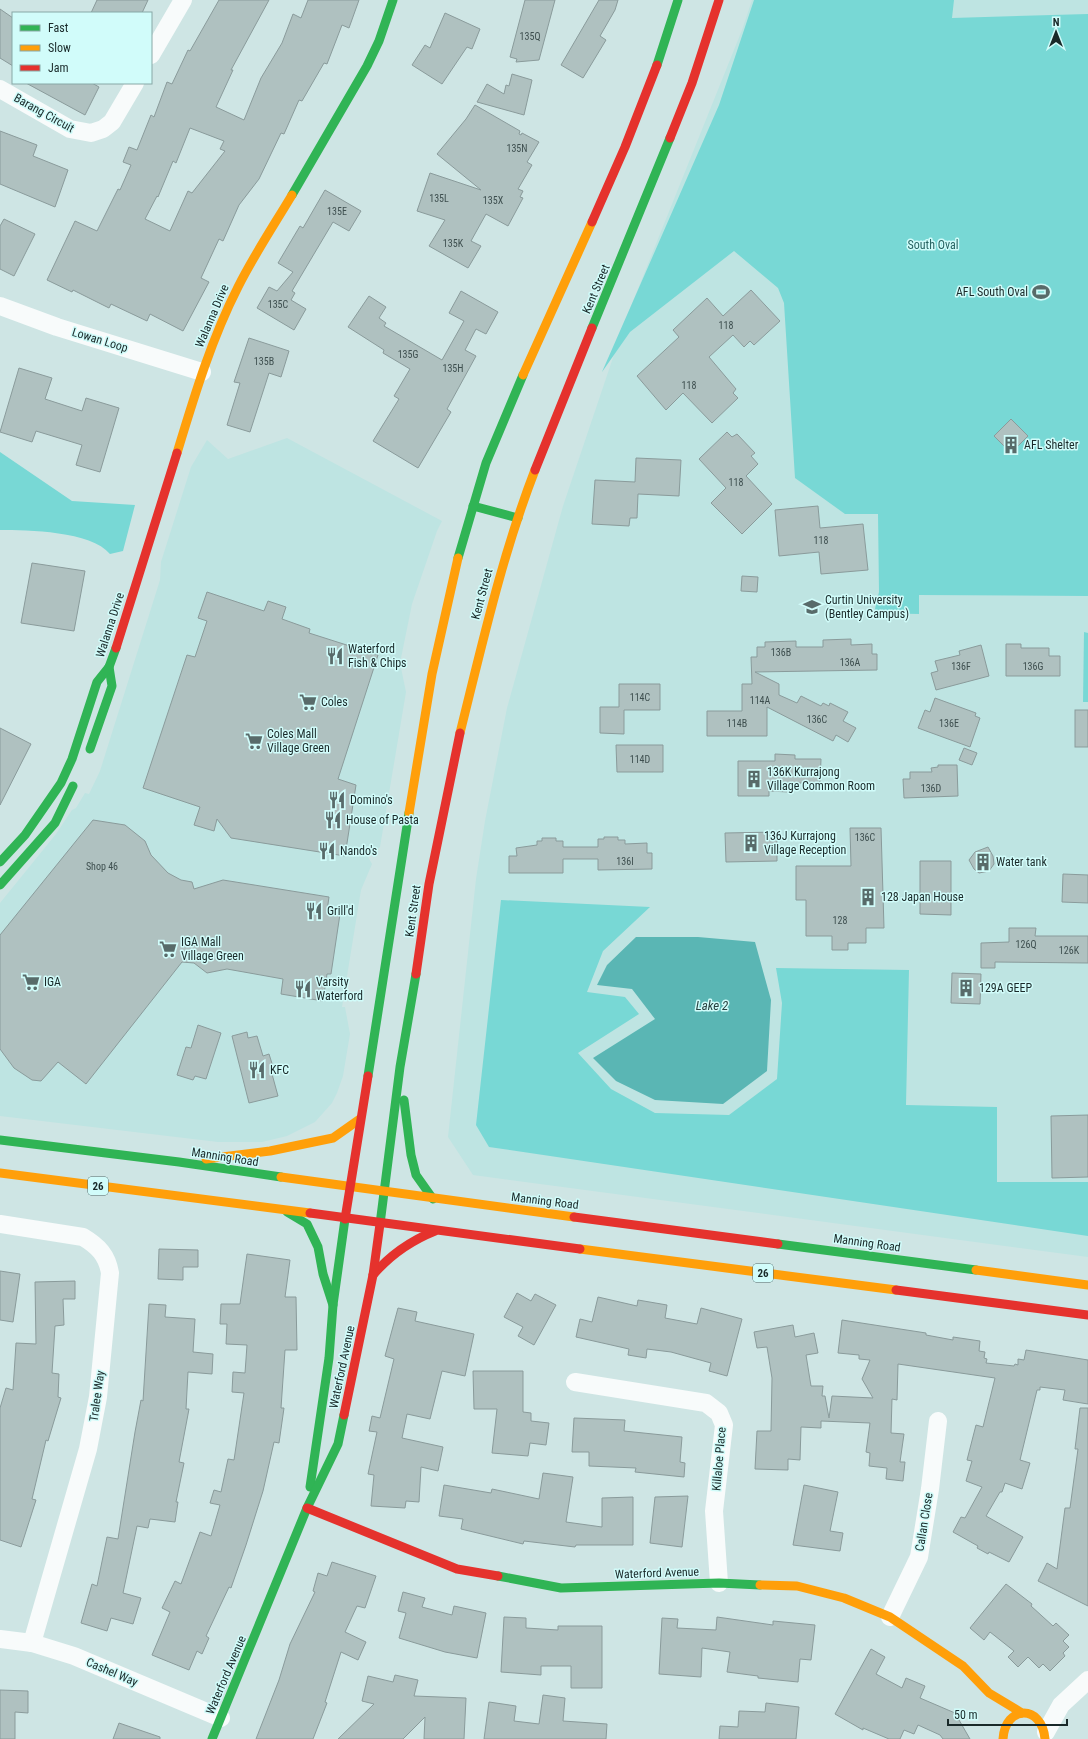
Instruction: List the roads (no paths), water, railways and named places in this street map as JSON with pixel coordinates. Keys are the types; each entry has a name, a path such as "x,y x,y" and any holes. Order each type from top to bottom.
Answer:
{"main road":[{"name":"Walanna Drive","path":"0,862 25,835 61,783 72,759 97,682 109,666 164,497 202,372 223,318 238,286 367,66 393,0"},
{"name":"Kent Street","path":"345,1219 437,645 457,557 487,462 523,376 613,173 653,75 678,0"},
{"name":"Kent Street","path":"380,1224 400,1067 413,996 429,884 460,733 501,571 518,518 559,407 648,195 692,83 719,0"},
{"path":"473,506 518,518"},
{"name":"Walanna Drive","path":"85,760 102,718 112,686 109,666"},
{"path":"0,885 54,823 77,780"},
{"path":"400,1067 411,1155 416,1174 433,1199"},
{"path":"179,1162 270,1151 333,1138 360,1119"},
{"name":"Manning Road","path":"0,1140 179,1162 350,1188 1088,1285"},
{"name":"26","path":"0,1173 1088,1316"},
{"path":"286,1211 307,1224 318,1247 322,1274 333,1305"},
{"name":"Waterford Avenue","path":"308,1508 329,1358 333,1305 345,1219"},
{"name":"Waterford Avenue","path":"212,1739 308,1508 338,1444 373,1275 380,1224"},
{"path":"373,1275 387,1257 409,1242 438,1230"},
{"name":"Waterford Avenue","path":"308,1508 457,1569 561,1588 718,1582 797,1586 844,1598 890,1617 963,1666 989,1693 1041,1721 1046,1736"},
{"name":"Waterford Avenue","path":"989,1693 994,1705"},
{"path":"1003,1735 1009,1719 1026,1713"},
{"path":"998,1718 1003,1735"}],"street":[{"path":"152,53 183,0"},
{"name":"Barang Circuit","path":"0,89 70,129 91,133 103,129 112,122 134,84"},
{"name":"Lowan Loop","path":"0,306 57,327 202,372"},
{"name":"Tralee Way","path":"0,1224 83,1237 104,1253 110,1273 98,1397 90,1443 32,1644"},
{"name":"Killaloe Place","path":"575,1382 706,1402 719,1413 724,1425 714,1511 718,1582"},
{"name":"Callan Close","path":"890,1617 919,1557 930,1489 938,1421"},
{"name":"Cashel Way","path":"0,1639 32,1644 74,1656 221,1718"},
{"path":"1046,1736 1060,1705 1088,1680"},
{"path":"1026,1713 1060,1705"}],"water":[{"name":"Lake 2","path":"636,937 698,937 755,942 771,1000 767,1071 723,1104 655,1100 616,1081 593,1058 655,1019 632,989 597,985 607,965"}],"place":[{"name":"AFL South Oval","path":"1041,292"},
{"name":"AFL Shelter","path":"1011,445"},
{"name":"Curtin University (Bentley Campus)","path":"812,607"},
{"name":"Waterford Fish & Chips","path":"335,656"},
{"name":"Coles","path":"308,702"},
{"name":"Coles Mall Village Green","path":"254,741"},
{"name":"136K Kurrajong Village Common Room","path":"754,779"},
{"name":"Domino's","path":"337,800"},
{"name":"House of Pasta","path":"333,820"},
{"name":"136J Kurrajong Village Reception","path":"751,843"},
{"name":"Nando's","path":"327,851"},
{"name":"Water tank","path":"983,862"},
{"name":"128 Japan House","path":"868,897"},
{"name":"Grill'd","path":"314,911"},
{"name":"IGA Mall Village Green","path":"168,949"},
{"name":"IGA","path":"31,982"},
{"name":"129A GEEP","path":"966,988"},
{"name":"Varsity Waterford","path":"303,989"},
{"name":"KFC","path":"257,1070"}],"park label":[{"name":"South Oval","path":"933,245"}]}
